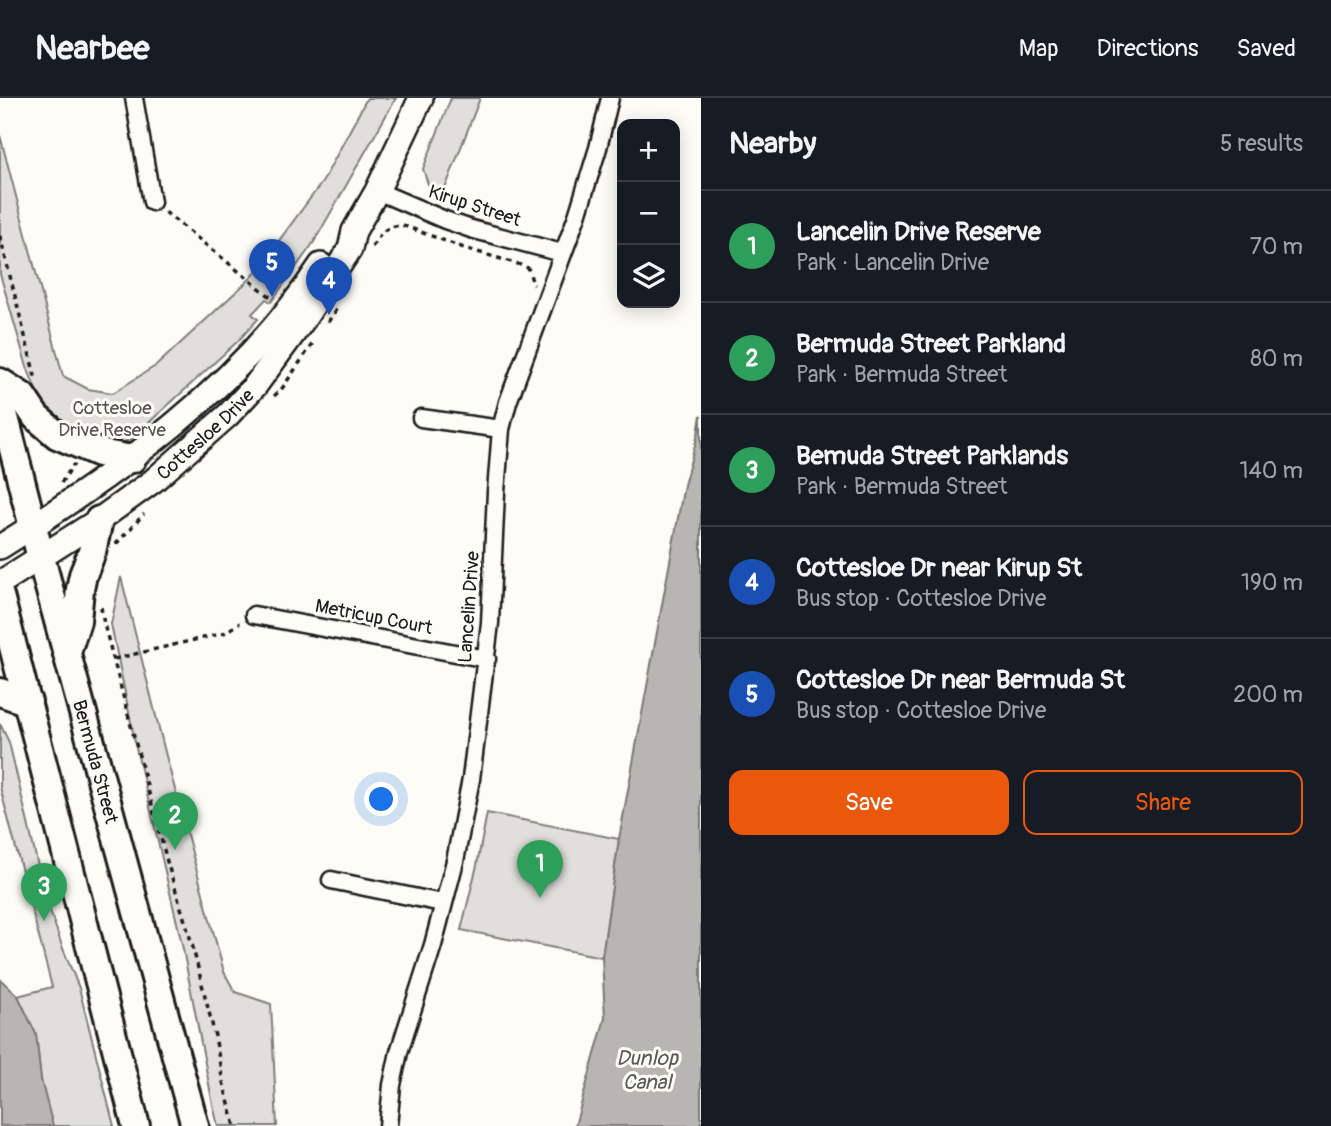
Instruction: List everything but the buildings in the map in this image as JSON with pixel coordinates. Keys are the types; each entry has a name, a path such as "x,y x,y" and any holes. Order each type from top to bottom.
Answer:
{"main road":[{"name":"Cottesloe Drive","path":"0,583 99,520 153,481 243,400 286,345 350,248 354,231 377,191 421,98"},
{"name":"Cottesloe Drive","path":"0,547 158,439 247,357 290,309 339,240 354,231"},
{"path":"0,382 22,396 36,417 57,435 99,453 132,459"},
{"name":"Bermuda Street","path":"0,398 195,1126"},
{"path":"68,653 78,621 83,575 99,520"},
{"path":"0,596 136,1126"},
{"path":"0,692 28,702"}],"street":[{"path":"135,98 152,202"},
{"name":"Lancelin Drive","path":"388,1126 399,1052 433,945 463,822 472,768 487,659 501,429 508,402 588,182 610,98"},
{"name":"Kirup Street","path":"377,191 445,220 562,253"},
{"path":"421,418 501,429"},
{"name":"Metricup Court","path":"254,615 487,659"},
{"path":"331,880 443,903"}],"path":[{"path":"152,202 272,298"},
{"path":"371,249 385,229 402,225 528,268 533,284 548,291"},
{"path":"0,236 38,388"},
{"path":"56,490 79,457"},
{"path":"100,598 104,624 168,866 192,944 215,1036 222,1082 235,1126"},
{"path":"114,659 223,633 254,615"}],"green space":[{"name":"Cottesloe Drive Reserve","path":"367,98 396,98 314,242 271,302 266,299 252,314 258,319 238,341 130,440 112,445 61,425 40,400 27,367 0,274 0,135 63,376 88,389 113,393 157,365 252,277 323,181"},
{"path":"451,98 480,98 443,194 428,184 423,169"},
{"path":"121,577 224,972 235,992 271,1004 277,1126 218,1126 182,944 137,752 111,624"},
{"path":"0,724 9,742 45,896 79,988 114,1126 53,1126 50,1120 41,1080 36,1034 18,996 52,987 0,787"},
{"path":"487,813 619,839 602,957 461,930"}],"water":[{"name":"Dunlop Canal","path":"701,415 701,1126 575,1126 605,1018 602,957 619,839 684,485"},
{"path":"0,979 18,996 36,1034 41,1080 53,1126 0,1126"}],"place":[{"name":"Cottesloe Dr near Bermuda St","path":"272,297"},
{"name":"Cottesloe Dr near Kirup St","path":"329,315"},
{"name":"Bermuda Street Parkland","path":"175,850"},
{"name":"Lancelin Drive Reserve","path":"540,898"},
{"name":"Bemuda Street Parklands","path":"44,921"}]}
